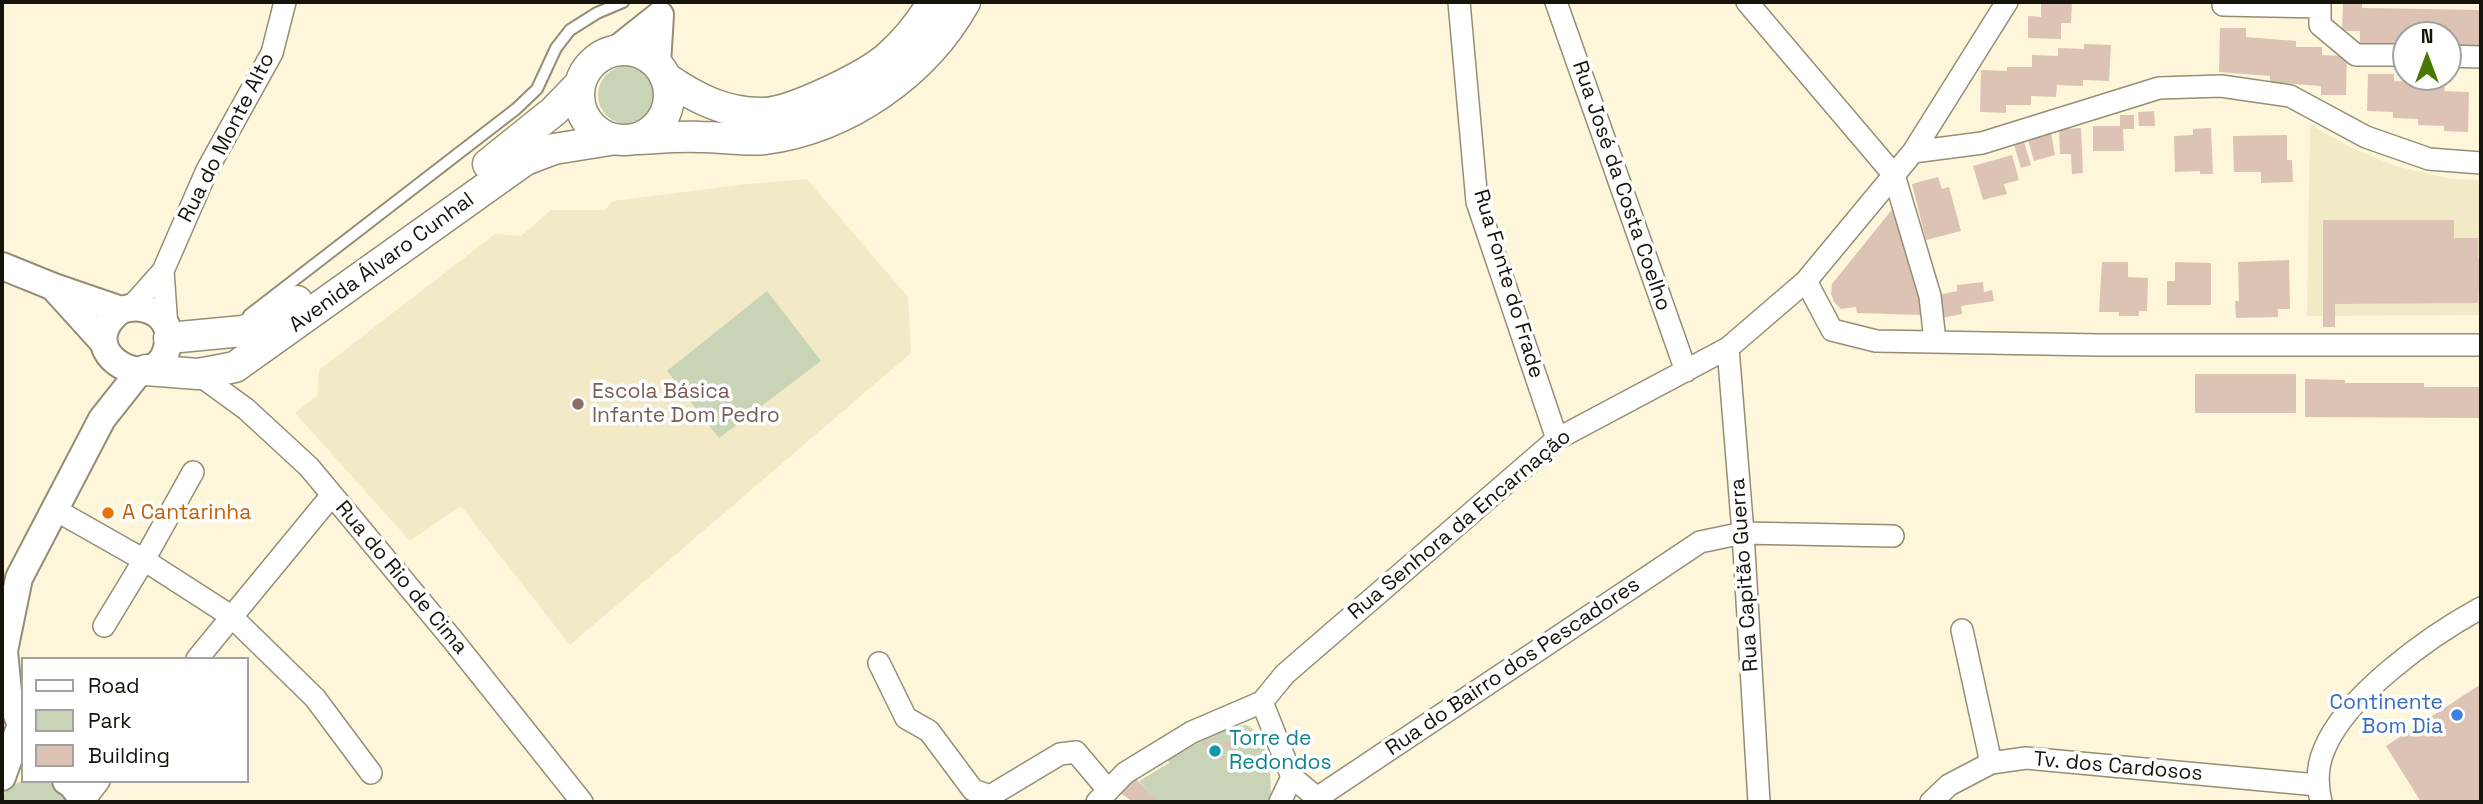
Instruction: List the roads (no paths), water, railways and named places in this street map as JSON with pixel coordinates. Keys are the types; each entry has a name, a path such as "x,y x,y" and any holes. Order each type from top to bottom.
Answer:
{"main road":[{"path":"661,71 669,92 667,107 661,121 651,132 627,139 608,138 595,131 585,119 579,106 580,84 590,64 602,55 616,50 631,50 645,55 661,71 705,101 738,111 765,113 806,103 887,58 910,34 933,2"},
{"name":"Avenida Álvaro Cunhal","path":"143,370 198,374 235,368 525,160 554,149 627,139 698,136 764,139 811,129 860,107 913,69 953,23 965,2"},
{"name":"Avenida Álvaro Cunhal","path":"168,333 209,336 243,331 271,320 498,158 554,111 580,84"}],"street":[{"name":"Rua do Monte Alto","path":"163,271 207,170 272,53 285,2"},
{"name":"Rua Fonte do Frade","path":"1459,2 1477,202 1557,439"},
{"name":"Rua José da Costa Coelho","path":"1556,2 1686,371"},
{"path":"1747,2 1894,175 1930,296 1935,341"},
{"name":"Rua Senhora da Encarnação","path":"1262,702 1285,674 1557,439 1728,348 1806,281 1913,152 2007,2"},
{"path":"2222,5 2320,4 2320,25 2356,55 2392,55"},
{"path":"661,71 662,8"},
{"path":"616,50 662,8"},
{"path":"2462,56 2481,57"},
{"path":"1913,152 1982,143 2159,88 2221,86 2290,96 2366,137 2429,159 2481,163"},
{"path":"2,265 54,287 126,309 142,307 153,310 161,317 168,333"},
{"path":"102,419 108,324 163,271"},
{"path":"21,726 8,692 4,651 4,631 19,579 102,419 143,370 163,358 168,333 163,271"},
{"path":"1806,281 1832,330 1877,341 2099,345 2481,345"},
{"path":"54,287 121,368 143,370"},
{"name":"Rua Capitão Guerra","path":"1728,348 1743,533 1759,802"},
{"name":"Rua do Rio de Cima","path":"198,374 246,409 309,467 452,639 582,802"},
{"path":"104,626 193,472"},
{"path":"199,657 332,495"},
{"path":"54,509 144,560 231,616 315,698 371,773"},
{"name":"Rua do Bairro dos Pescadores","path":"1292,777 1318,800 1700,542 1743,533 1893,536"},
{"path":"2319,794 2323,751 2337,724 2364,695 2421,646 2481,608"},
{"path":"1962,630 1990,763"},
{"path":"879,663 906,718 929,731 973,790 990,796 1060,754 1076,752 1103,796 1125,773 1192,732 1262,702 1292,777 1280,802"},
{"path":"2,777 21,731"},
{"name":"Tv. dos Cardosos","path":"1931,802 1949,785 1990,763 2026,758 2319,794"},
{"path":"2,783 21,774"},
{"path":"69,783 89,796"}],"lane":[{"path":"209,336 245,318 277,296 516,109 537,89 556,48 570,30 597,13 623,2"}],"place":[{"name":"Escola Básica Infante Dom Pedro","path":"578,404"},
{"name":"A Cantarinha","path":"108,513"},
{"name":"Continente Bom Dia","path":"2457,715"},
{"name":"Torre de Redondos","path":"1215,751"}]}
